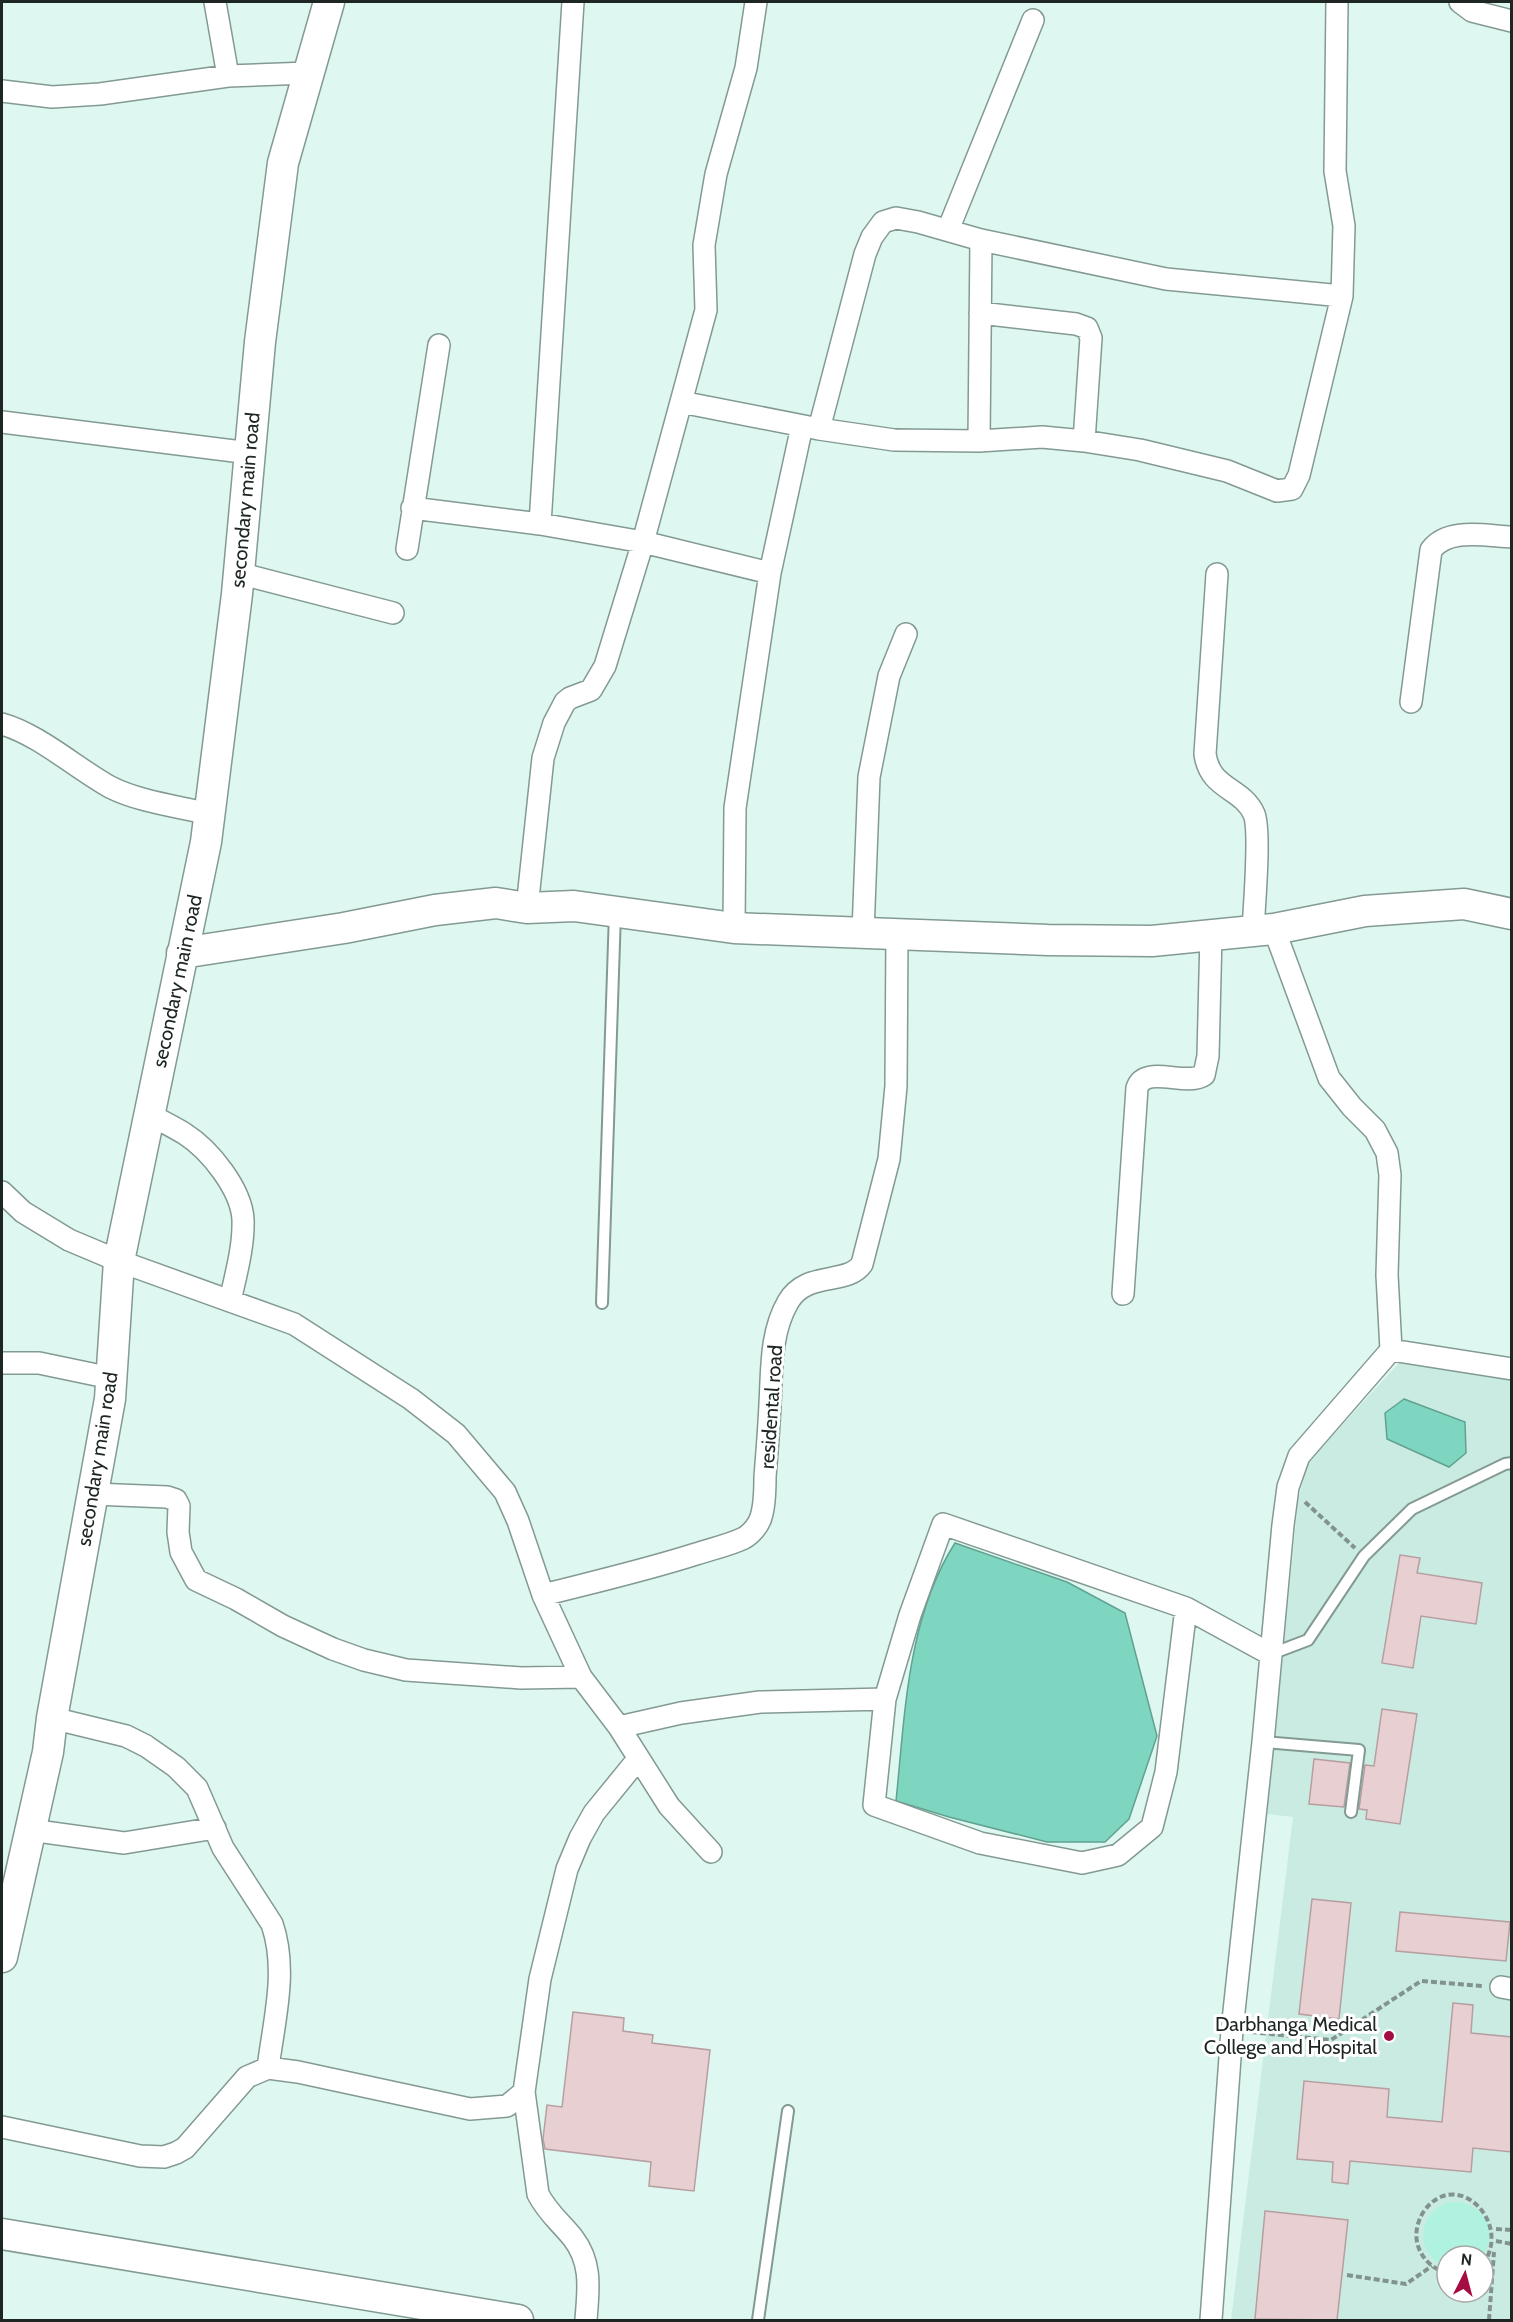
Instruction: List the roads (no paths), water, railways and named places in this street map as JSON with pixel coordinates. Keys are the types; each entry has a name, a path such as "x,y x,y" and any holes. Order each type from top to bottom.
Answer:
{"main road":[{"name":"secondary main road","path":"2,1957 48,1752 52,1718 94,1494 111,1378 118,1261 206,842 238,573 260,342 283,163 329,2"},
{"path":"182,953 344,928 435,910 496,903 527,908 574,906 734,928 1048,940 1152,940 1211,935 1264,930 1365,910 1464,904 1512,914"},
{"path":"2,2234 518,2320"}],"street":[{"path":"215,2 228,76"},
{"path":"540,524 573,2"},
{"path":"527,908 543,758 548,740 565,702 591,690 605,666 643,542 706,310 704,245 716,174 746,68 756,2"},
{"path":"681,402 811,428 894,440 979,441 1042,437 1084,441 1140,450 1227,471 1277,491 1292,489 1299,475 1342,296 1344,226 1335,171 1336,2"},
{"path":"1460,2 1472,11 1512,21"},
{"path":"948,230 1033,20"},
{"path":"2,91 61,96 100,94 228,76 308,73"},
{"path":"734,928 735,808 771,573 811,428 865,254 872,237 884,222 896,218 981,240 1166,279 1342,296"},
{"path":"979,441 981,240"},
{"path":"980,313 1076,324 1087,328 1090,338 1084,441"},
{"path":"407,549 439,345"},
{"path":"2,422 250,453"},
{"path":"412,508 540,524 643,542 771,573"},
{"path":"1411,702 1431,550 1444,538 1457,535 1512,537"},
{"path":"238,573 393,613"},
{"path":"1210,2320 1232,2030 1263,1742 1282,1525 1288,1487 1299,1456 1391,1350 1387,1275 1390,1175 1387,1153 1375,1130 1352,1107 1329,1078 1264,930 1255,817 1244,802 1209,772 1205,754 1217,574"},
{"path":"863,932 869,777 889,676 906,634"},
{"path":"2,724 24,732 84,773 113,789 208,814"},
{"name":"residental road","path":"543,1595 725,1545 744,1537 754,1529 761,1518 772,1360 780,1320 788,1302 802,1287 849,1274 862,1264 889,1159 896,1086 897,934"},
{"path":"1124,1294 1137,1088 1139,1082 1146,1077 1193,1079 1204,1075 1208,1056 1211,935"},
{"path":"149,1114 187,1135 206,1152 231,1183 240,1201 243,1218 242,1236 230,1301"},
{"path":"2,1192 22,1212 69,1240 118,1261 294,1324 411,1399 456,1434 505,1492 518,1521 543,1595 580,1677 619,1727 669,1806 711,1852"},
{"path":"1391,1350 1512,1369"},
{"path":"2,1363 39,1363 111,1378"},
{"path":"94,1494 167,1497 176,1500 179,1506 178,1532 181,1552 196,1580 236,1599 283,1626 333,1649 364,1660 406,1670 521,1678 580,1677"},
{"path":"1186,1608 1166,1772 1152,1827 1118,1855 1082,1863 980,1843 874,1805 885,1699 910,1615 943,1524 1186,1608 1270,1654"},
{"path":"619,1727 681,1713 760,1702 885,1699"},
{"path":"52,1718 110,1731 146,1746 176,1767 197,1788 223,1848 272,1924 278,1943 280,1970 268,2068"},
{"path":"586,2320 589,2278 587,2264 573,2238 544,2206 538,2194 524,2092 540,1978 567,1869 594,1813 638,1759"},
{"path":"30,1830 124,1843 215,1828"},
{"path":"2,2127 125,2154 164,2157 185,2148 247,2077 268,2068 288,2070 470,2109 507,2106 524,2092"}],"lane":[{"path":"602,1303 615,912"},
{"path":"1270,1654 1308,1640 1364,1556 1412,1509 1505,1464 1512,1463"},
{"path":"1263,1742 1359,1750 1351,1812"},
{"path":"759,2320 788,2111"}],"place":[{"name":"Darbhanga Medical College and Hospital","path":"1389,2036"}]}
